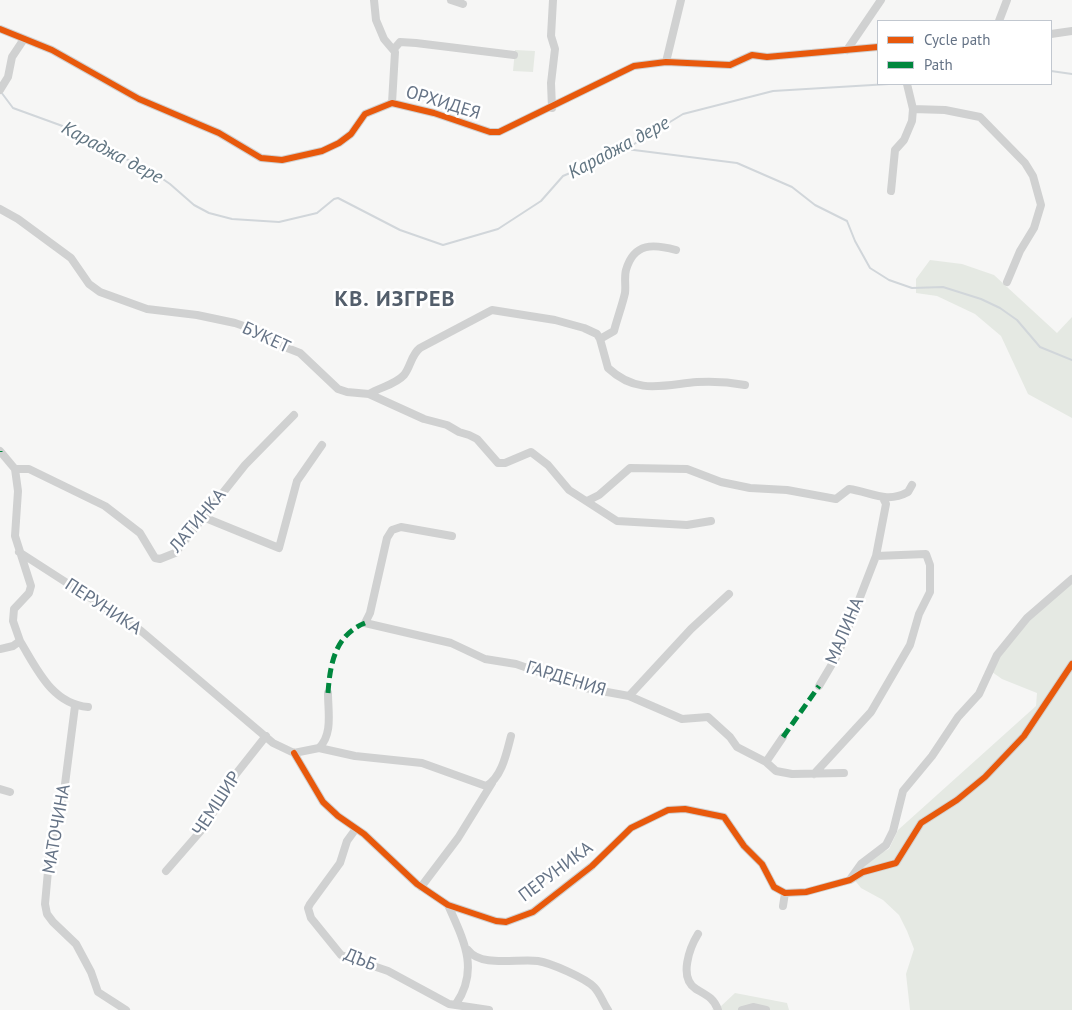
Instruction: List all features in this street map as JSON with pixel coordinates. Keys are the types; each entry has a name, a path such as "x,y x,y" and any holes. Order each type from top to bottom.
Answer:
{"street":[{"path":"374,0 376,20 384,39 394,49"},
{"path":"451,0 463,4"},
{"path":"552,108 551,83 555,49 551,36 553,0"},
{"path":"666,62 681,0"},
{"path":"847,50 881,0"},
{"path":"999,20 1007,0"},
{"name":"ОРХИДЕЯ","path":"0,29 52,50 139,99 219,133 260,158 270,160 322,151 339,143 351,134 365,114 392,103 434,113 490,132 509,129 624,69 666,62 730,65 752,56 767,57 877,47"},
{"path":"1052,34 1072,31"},
{"path":"0,90 8,77 10,62 24,39"},
{"path":"392,103 394,49 400,42 514,55"},
{"path":"890,191 895,150 900,146 909,131 913,109 907,85"},
{"path":"913,109 945,110 980,117 1013,150 1034,176 1041,205 1034,228 1020,251 1007,282"},
{"name":"БУКЕТ","path":"0,209 18,219 71,258 89,284 100,292 147,309 197,315 258,331 277,344 300,353 338,389 347,392 369,394 424,419 447,425 459,432 469,434 477,439 498,463 505,463 531,452 548,465 569,490 587,501"},
{"path":"600,339 614,331 625,293 625,271 636,252 648,246 658,245 676,250"},
{"path":"369,394 402,377 408,370 416,351 420,348 492,310 555,320 584,328 597,334 608,368 626,381 658,387 722,381 745,385"},
{"name":"ЛАТИНКА","path":"15,469 29,469 104,506 140,533 155,558 160,559 175,553 245,466 294,415"},
{"path":"203,517 279,548 296,481 322,445"},
{"path":"0,451 15,469 18,490 15,536 32,586 29,593 14,609 13,621 20,641 51,688 58,696 75,706 88,707"},
{"path":"711,521 687,526 617,521 599,511 587,501 599,495 630,468 687,470 720,482 750,488 787,490 820,495 831,499 836,499 849,489 884,498 901,496 908,492 912,485"},
{"path":"814,774 875,705 910,645 919,614 930,592 930,565 926,554 876,556 886,504 884,498"},
{"name":"ГАРДЕНИЯ","path":"452,536 401,527 392,530 387,538 370,613 365,623 451,643 486,659 516,664 585,688 629,696 691,629 729,594"},
{"name":"ПЕРУНИКА","path":"19,552 140,630 266,736 294,753 323,802 356,830 364,834 421,887 448,905 496,921 506,922 534,912 592,866 631,828 668,810 686,809 720,816 729,821 744,846 762,864 774,887 785,893"},
{"name":"МАЛИНА","path":"819,686 838,654 876,556"},
{"path":"850,880 861,864 886,845 893,831 903,790 932,756 958,717 979,694 997,655 1027,618 1072,578"},
{"path":"0,649 14,646 20,641"},
{"path":"783,906 785,893 806,892 850,880 863,872 896,863 921,823 957,800 985,777 1024,736 1072,664"},
{"path":"319,748 327,737 329,726 328,693"},
{"path":"629,696 682,719 708,717 730,737 737,747 766,762 776,771 814,774 844,773"},
{"name":"МАТОЧИНА","path":"75,706 64,792 50,849 45,904 47,914 53,922 76,944 92,972 98,992 126,1010"},
{"name":"ЧЕМШИР","path":"166,870 206,825 232,780 266,736"},
{"path":"421,887 458,838 492,783 505,758 511,736"},
{"path":"766,762 783,737"},
{"path":"294,753 319,748 355,756 422,763 439,768 481,786 492,783"},
{"path":"0,789 10,792"},
{"name":"ДЪБ","path":"356,830 347,841 340,864 310,904 308,908 311,918 341,954 388,971 442,1000 489,1010"},
{"path":"448,905 468,950 474,956 495,962 520,960 548,963 593,986 608,1010"},
{"path":"698,934 692,944 688,957 687,972 690,984 707,994 718,1010"},
{"path":"456,1004 462,995 466,980 468,950"},
{"path":"742,1010 753,1007 766,1010"}],"shaded area":[{"path":"515,50 535,51 533,72 513,71"},
{"path":"930,260 962,264 994,275 1057,333 1072,317 1072,418 1028,394 1001,336 975,314 937,296 916,293 916,279"},
{"path":"1072,580 1072,1010 910,1010 906,974 914,949 907,931 899,915 883,900 861,888 853,878 870,858 889,849 898,830 1036,706 1037,693 1002,679 992,672 1006,644 1025,620"},
{"path":"735,993 787,1003 789,1010 711,1010 719,1008"}],"waterway":[{"name":"Караджа дере","path":"1052,71 1072,74"},
{"name":"Караджа дере","path":"1,92 13,108 68,128 87,144 144,166 170,184 194,205 209,213 232,219 279,222 317,213 334,199 338,198 400,230 443,245 498,229 541,201 563,176 626,149 683,114 773,91 877,85"},
{"path":"626,149 737,163 792,187 815,205 847,221 855,241 870,268 889,280 912,288 943,287 981,299 1000,308 1017,320 1040,347 1072,360"}],"marked path":[{"path":"328,693 330,672 336,652 347,635 365,623"},
{"path":"783,737 819,686"}],"cycle path":[{"path":"0,29 52,50 139,99 219,133 261,158 282,160 322,151 339,143 351,134 365,114 392,103 434,113 490,132 499,132 634,66 666,62 730,65 752,55 767,57 877,47"},
{"path":"294,753 323,802 338,816 364,834 417,884 448,905 496,921 506,922 533,912 592,866 631,828 668,810 685,809 724,817 744,846 762,864 774,887 785,893 806,892 850,880 863,872 896,863 921,823 957,800 985,777 1024,736 1072,664"}],"district":[{"name":"КВ. ИЗГРЕВ","path":"395,300"}]}
